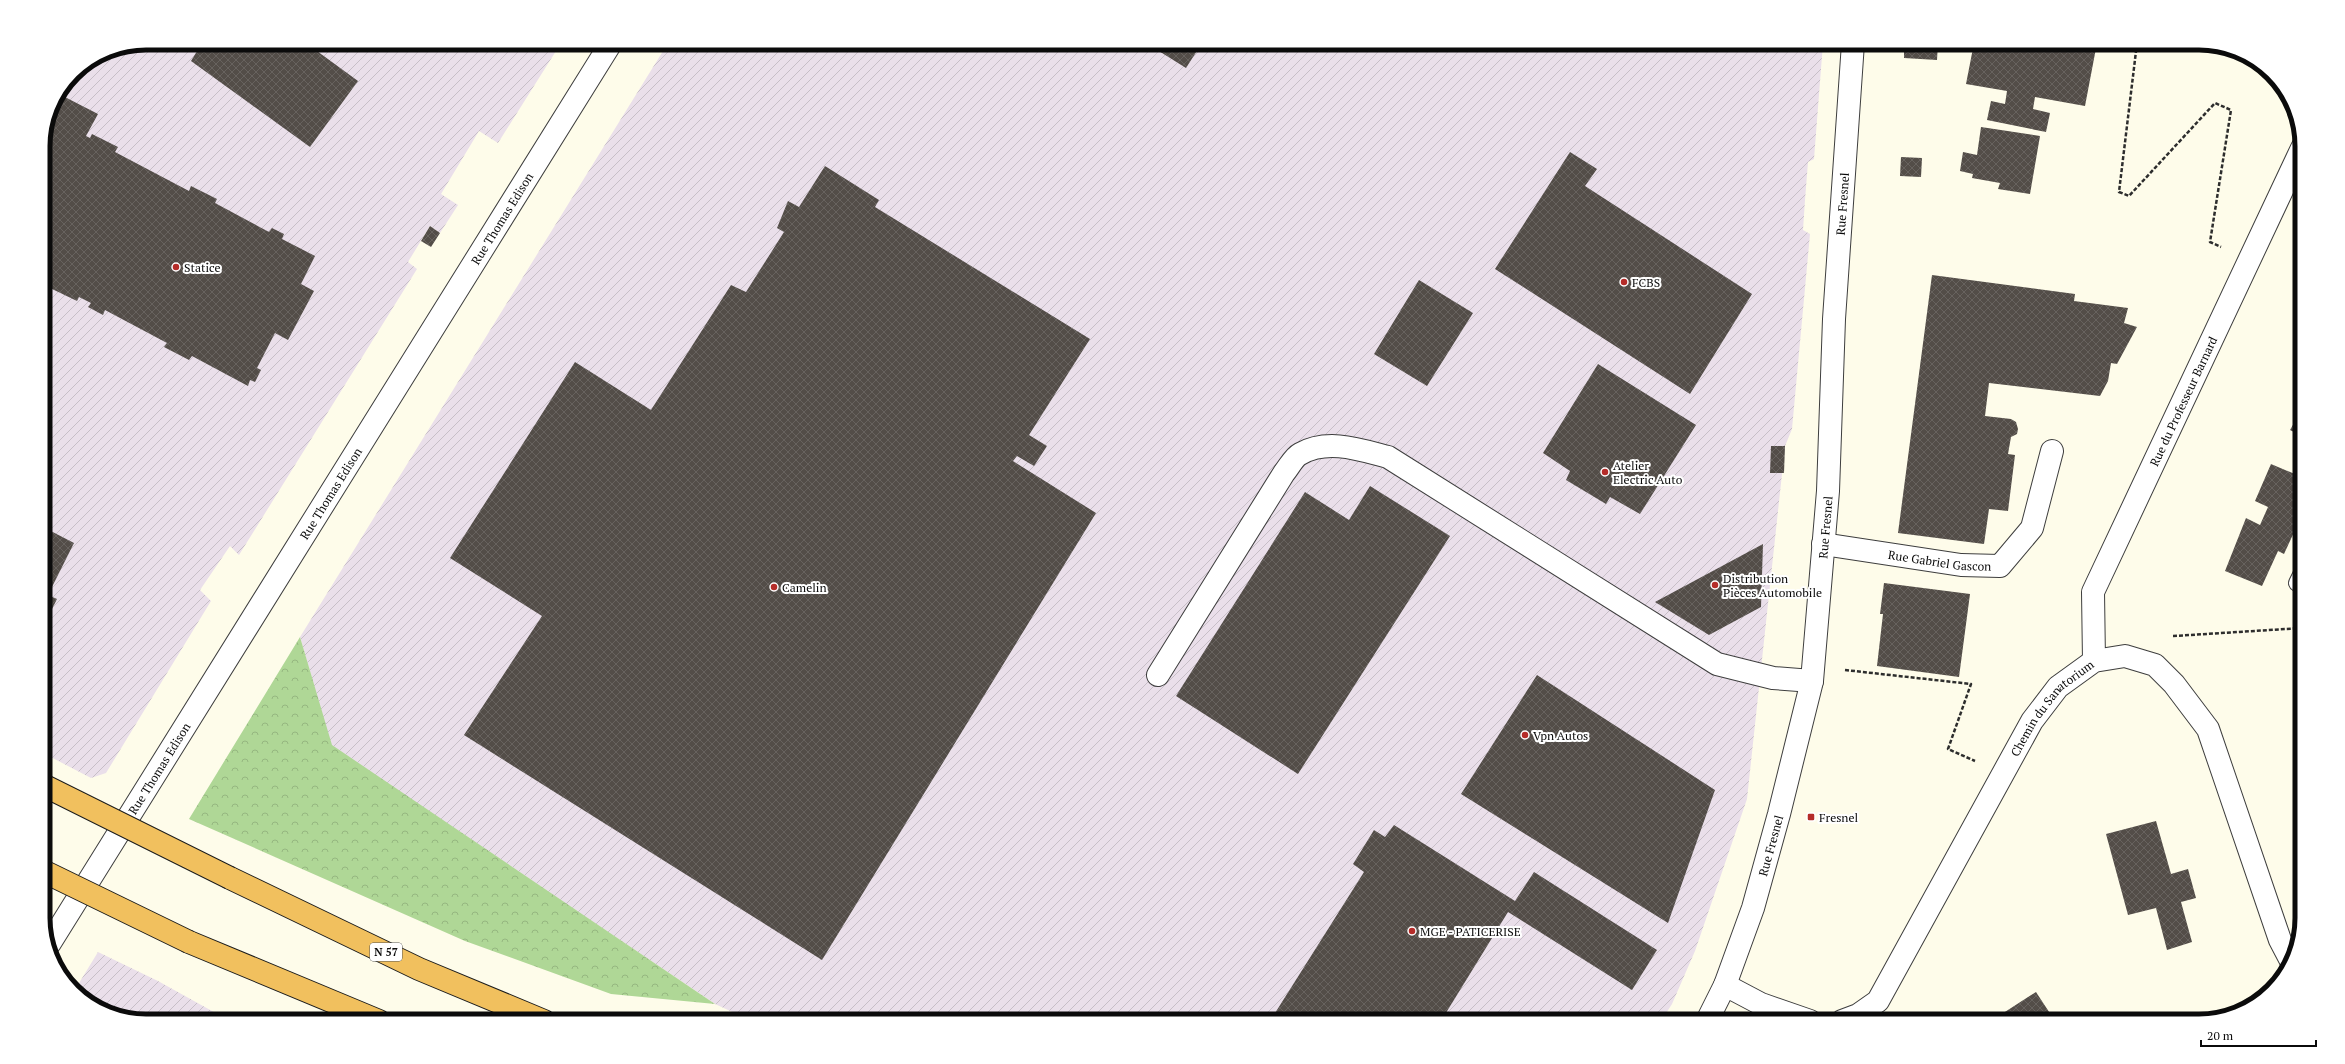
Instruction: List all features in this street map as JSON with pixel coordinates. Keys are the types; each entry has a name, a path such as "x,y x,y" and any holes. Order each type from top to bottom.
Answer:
{"highway":[{"name":"N 57","path":"50,788 230,878 419,968 527,1014"},
{"path":"50,874 189,942 362,1014"}],"street":[{"name":"Rue Thomas Edison","path":"53,939 607,50"},
{"name":"Rue Fresnel","path":"1711,1014 1725,985 1753,908 1779,814 1813,674 1828,490 1834,319 1853,50"},
{"name":"Rue du Professeur Barnard","path":"2094,661 2093,592 2295,163"},
{"path":"1158,675 1284,473 1300,454 1324,446 1347,447 1388,457 1717,664 1773,678 1813,674"},
{"name":"Rue Gabriel Gascon","path":"1823,544 1961,565 2000,566 2032,528 2052,451"},
{"name":"Chemin du Sanatorium","path":"1861,1014 1878,1001 2032,721 2058,687 2094,661 2126,656 2155,666 2174,684 2208,729 2280,940 2288,955"},
{"path":"1725,985 1761,1004 1790,1014"}],"path":[{"path":"2137,50 2119,192 2129,196 2215,103 2231,110 2210,242 2226,249"},
{"path":"2173,636 2295,628"},
{"path":"1813,674 1943,679 1971,684 1948,749 1975,761"}],"shaded area":[{"path":"140,50 557,50 498,143 479,131 441,194 458,205 440,233 430,226 408,262 417,269 239,555 230,546 200,590 211,601 106,773 91,778 50,757 50,140 53,121 63,98 74,83 93,66 121,53"},
{"path":"664,50 1822,50 1814,159 1808,162 1803,230 1810,234 1792,429 1785,446 1747,799 1695,951 1672,1004 1666,1014 737,1014 715,1004 331,745 300,637"},
{"path":"98,952 158,981 217,1014 146,1014 121,1011 98,1001 78,985"}],"green space":[{"path":"300,637 332,745 715,1004 611,994 465,941 189,819"}],"building":[{"path":"198,50 316,50 358,81 310,147 191,61"},
{"path":"1157,50 1198,50 1186,68"},
{"path":"1904,50 1938,50 1937,60 1904,58"},
{"path":"1973,50 2096,50 2085,106 2035,97 2033,109 2050,113 2046,132 1987,120 1991,101 2005,104 2007,91 1966,84"},
{"name":"Statice","path":"64,97 98,114 86,136 90,138 92,134 118,147 115,152 189,191 191,186 217,199 215,203 269,232 272,228 284,234 282,239 315,256 301,284 314,291 288,340 275,333 257,368 261,370 255,382 250,380 248,386 192,356 189,360 164,347 167,343 105,310 103,315 88,307 91,303 79,297 77,301 50,288 52,283 50,282 50,140 53,121"},
{"path":"1981,127 2040,136 2030,194 1998,189 2000,183 1972,178 1973,174 1960,171 1963,152 1977,155"},
{"name":"FCBS","path":"1570,152 1597,169 1585,186 1752,294 1690,394 1495,269"},
{"path":"1901,157 1922,158 1921,177 1900,176"},
{"name":"Camelin","path":"825,166 879,200 875,207 1090,339 1029,435 1047,446 1034,466 1017,456 1013,461 1096,513 822,960 464,735 542,616 450,558 575,362 651,410 731,285 746,292 784,232 777,228 788,201 799,207"},
{"path":"430,226 440,233 431,247 421,241"},
{"path":"1932,275 2075,294 2074,301 2128,308 2124,323 2137,327 2117,364 2111,363 2108,381 2100,396 1989,383 1985,416 2011,419 2016,422 2018,429 2017,434 2011,437 2008,454 2015,455 2008,511 1989,509 1984,544 1898,533"},
{"path":"1419,280 1473,313 1427,386 1374,354"},
{"path":"1598,364 1696,425 1640,514 1610,497 1606,504 1566,480 1570,471 1543,453"},
{"path":"2295,421 2295,432 2290,430"},
{"path":"1771,446 1785,446 1784,473 1770,473"},
{"path":"2271,464 2295,474 2295,512 2293,516 2295,517 2295,530 2284,554 2278,551 2262,586 2225,571 2246,518 2260,525 2268,507 2255,501"},
{"path":"1370,486 1450,536 1298,774 1176,696 1305,492 1349,520"},
{"path":"50,531 74,543 50,591"},
{"path":"1763,544 1761,607 1709,635 1655,602"},
{"path":"1884,583 1970,594 1959,677 1877,666 1883,614 1880,614"},
{"path":"50,596 57,599 50,613"},
{"path":"1537,675 1715,790 1668,923 1461,794"},
{"path":"2156,821 2171,874 2188,869 2196,898 2181,902 2192,942 2167,950 2156,908 2128,915 2106,834"},
{"name":"MGE - PATICERISE","path":"1394,825 1515,901 1534,872 1657,950 1632,990 1508,912 1445,1014 1274,1014 1364,872 1353,864 1374,830 1385,837"},
{"path":"2036,992 2050,1014 2002,1014"}],"place":[{"name":"Statice","path":"176,267"},
{"name":"FCBS","path":"1624,282"},
{"name":"Atelier Electric Auto","path":"1605,472"},
{"name":"Distribution Pièces Automobile","path":"1715,585"},
{"name":"Camelin","path":"774,587"},
{"name":"Vpn Autos","path":"1525,735"},
{"name":"Fresnel","path":"1811,817"},
{"name":"MGE - PATICERISE","path":"1412,931"}]}
